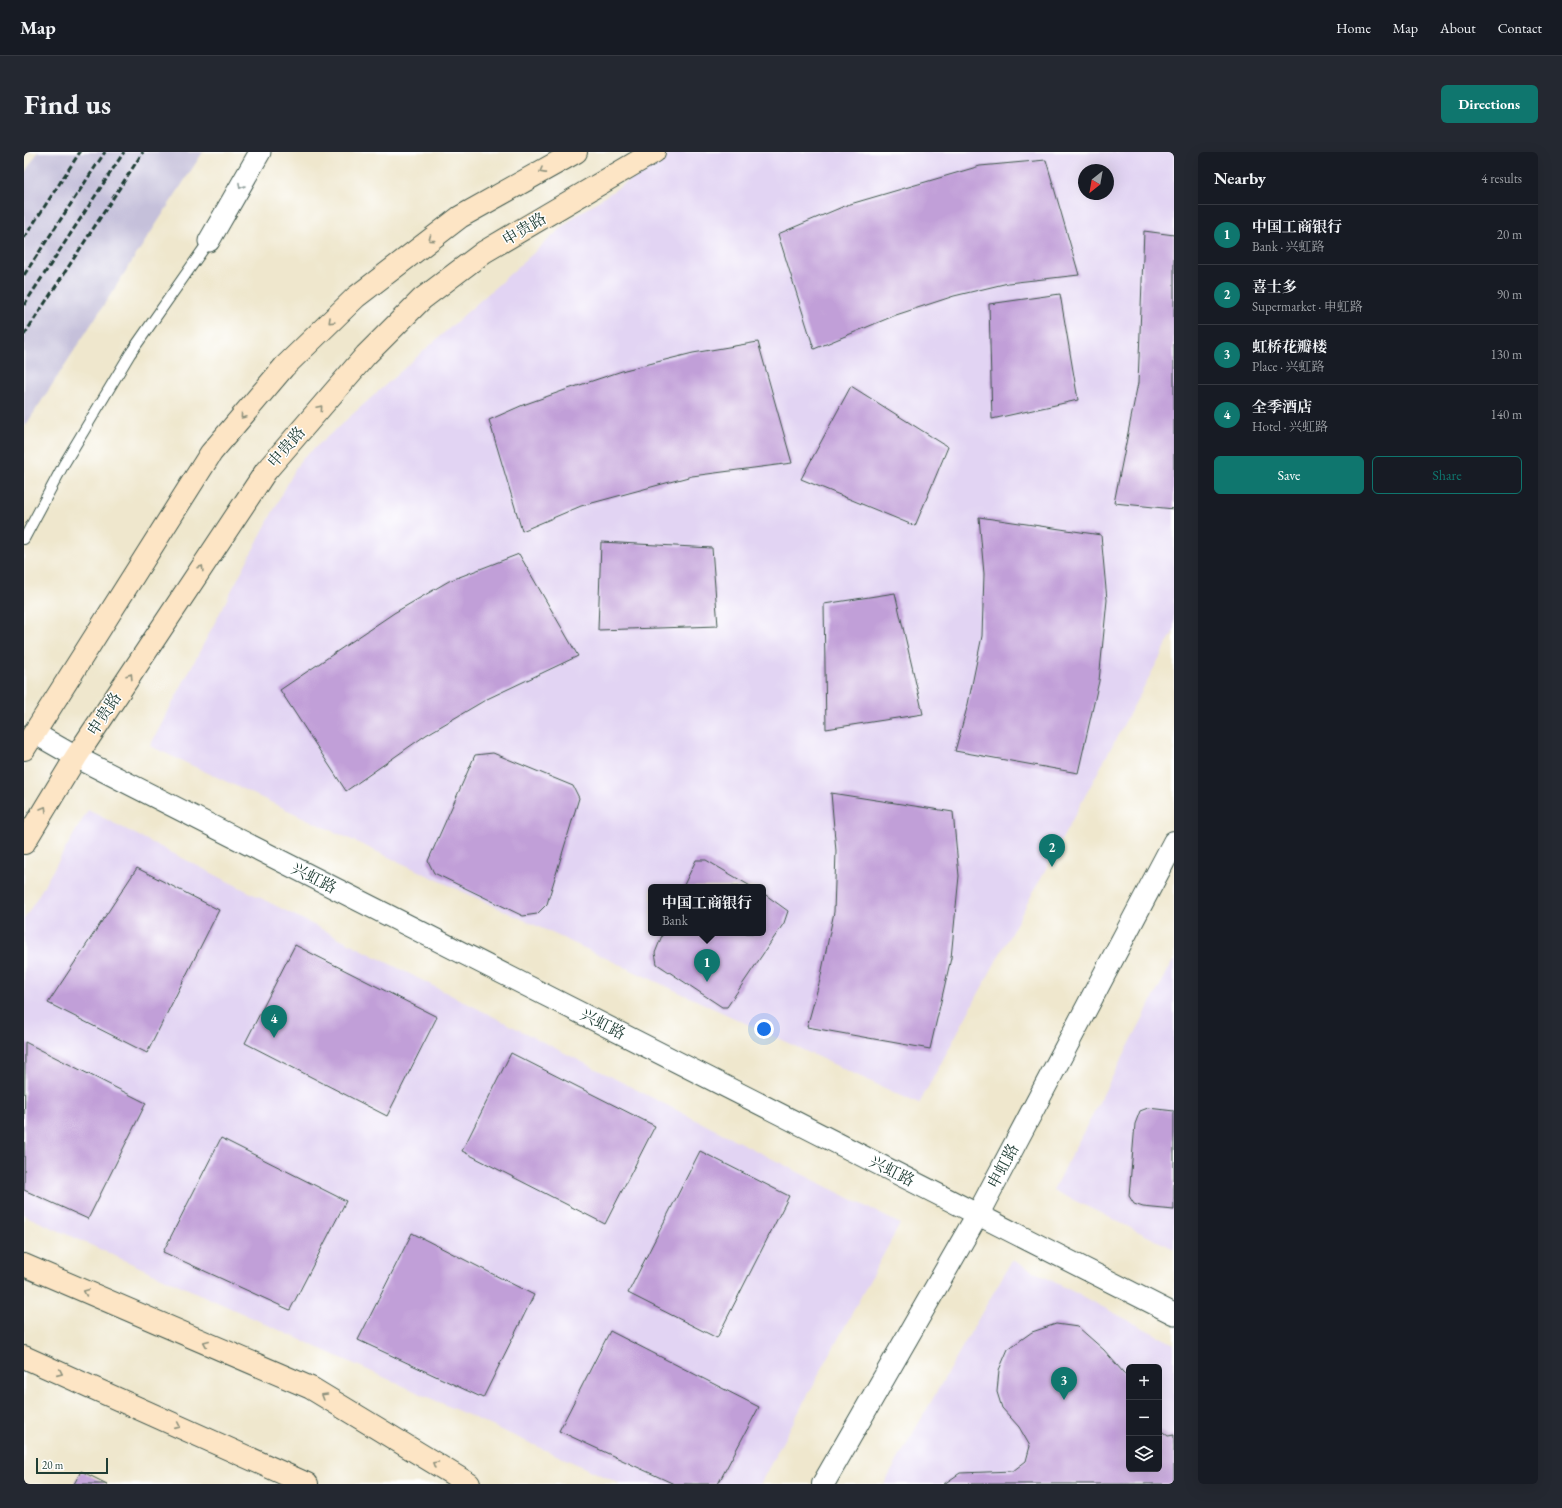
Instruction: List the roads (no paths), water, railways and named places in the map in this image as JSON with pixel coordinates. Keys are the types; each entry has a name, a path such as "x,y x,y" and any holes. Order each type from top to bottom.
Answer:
{"main road":[{"path":"27,736 211,453 284,367 356,297 460,217 576,152"},
{"name":"申贵路","path":"24,843 76,757 266,470 366,355 422,299 484,252 654,152"},
{"path":"24,1266 311,1388 469,1484"},
{"path":"24,1357 306,1484"}],"street":[{"path":"209,241 260,152"},
{"name":"兴虹路","path":"27,736 76,757 1174,1314"},
{"name":"申虹路","path":"822,1484 978,1214 1174,842"}],"lane":[{"path":"24,539 64,464 130,354 209,241"}],"railway":[{"path":"24,238 80,152"},
{"path":"24,275 105,152"},
{"path":"24,305 124,152"},
{"path":"24,335 143,152"}],"place":[{"name":"喜士多","path":"1052,867"},
{"name":"中国工商银行","path":"707,982"},
{"name":"全季酒店","path":"274,1038"},
{"name":"虹桥花瓣楼","path":"1064,1400"}]}
